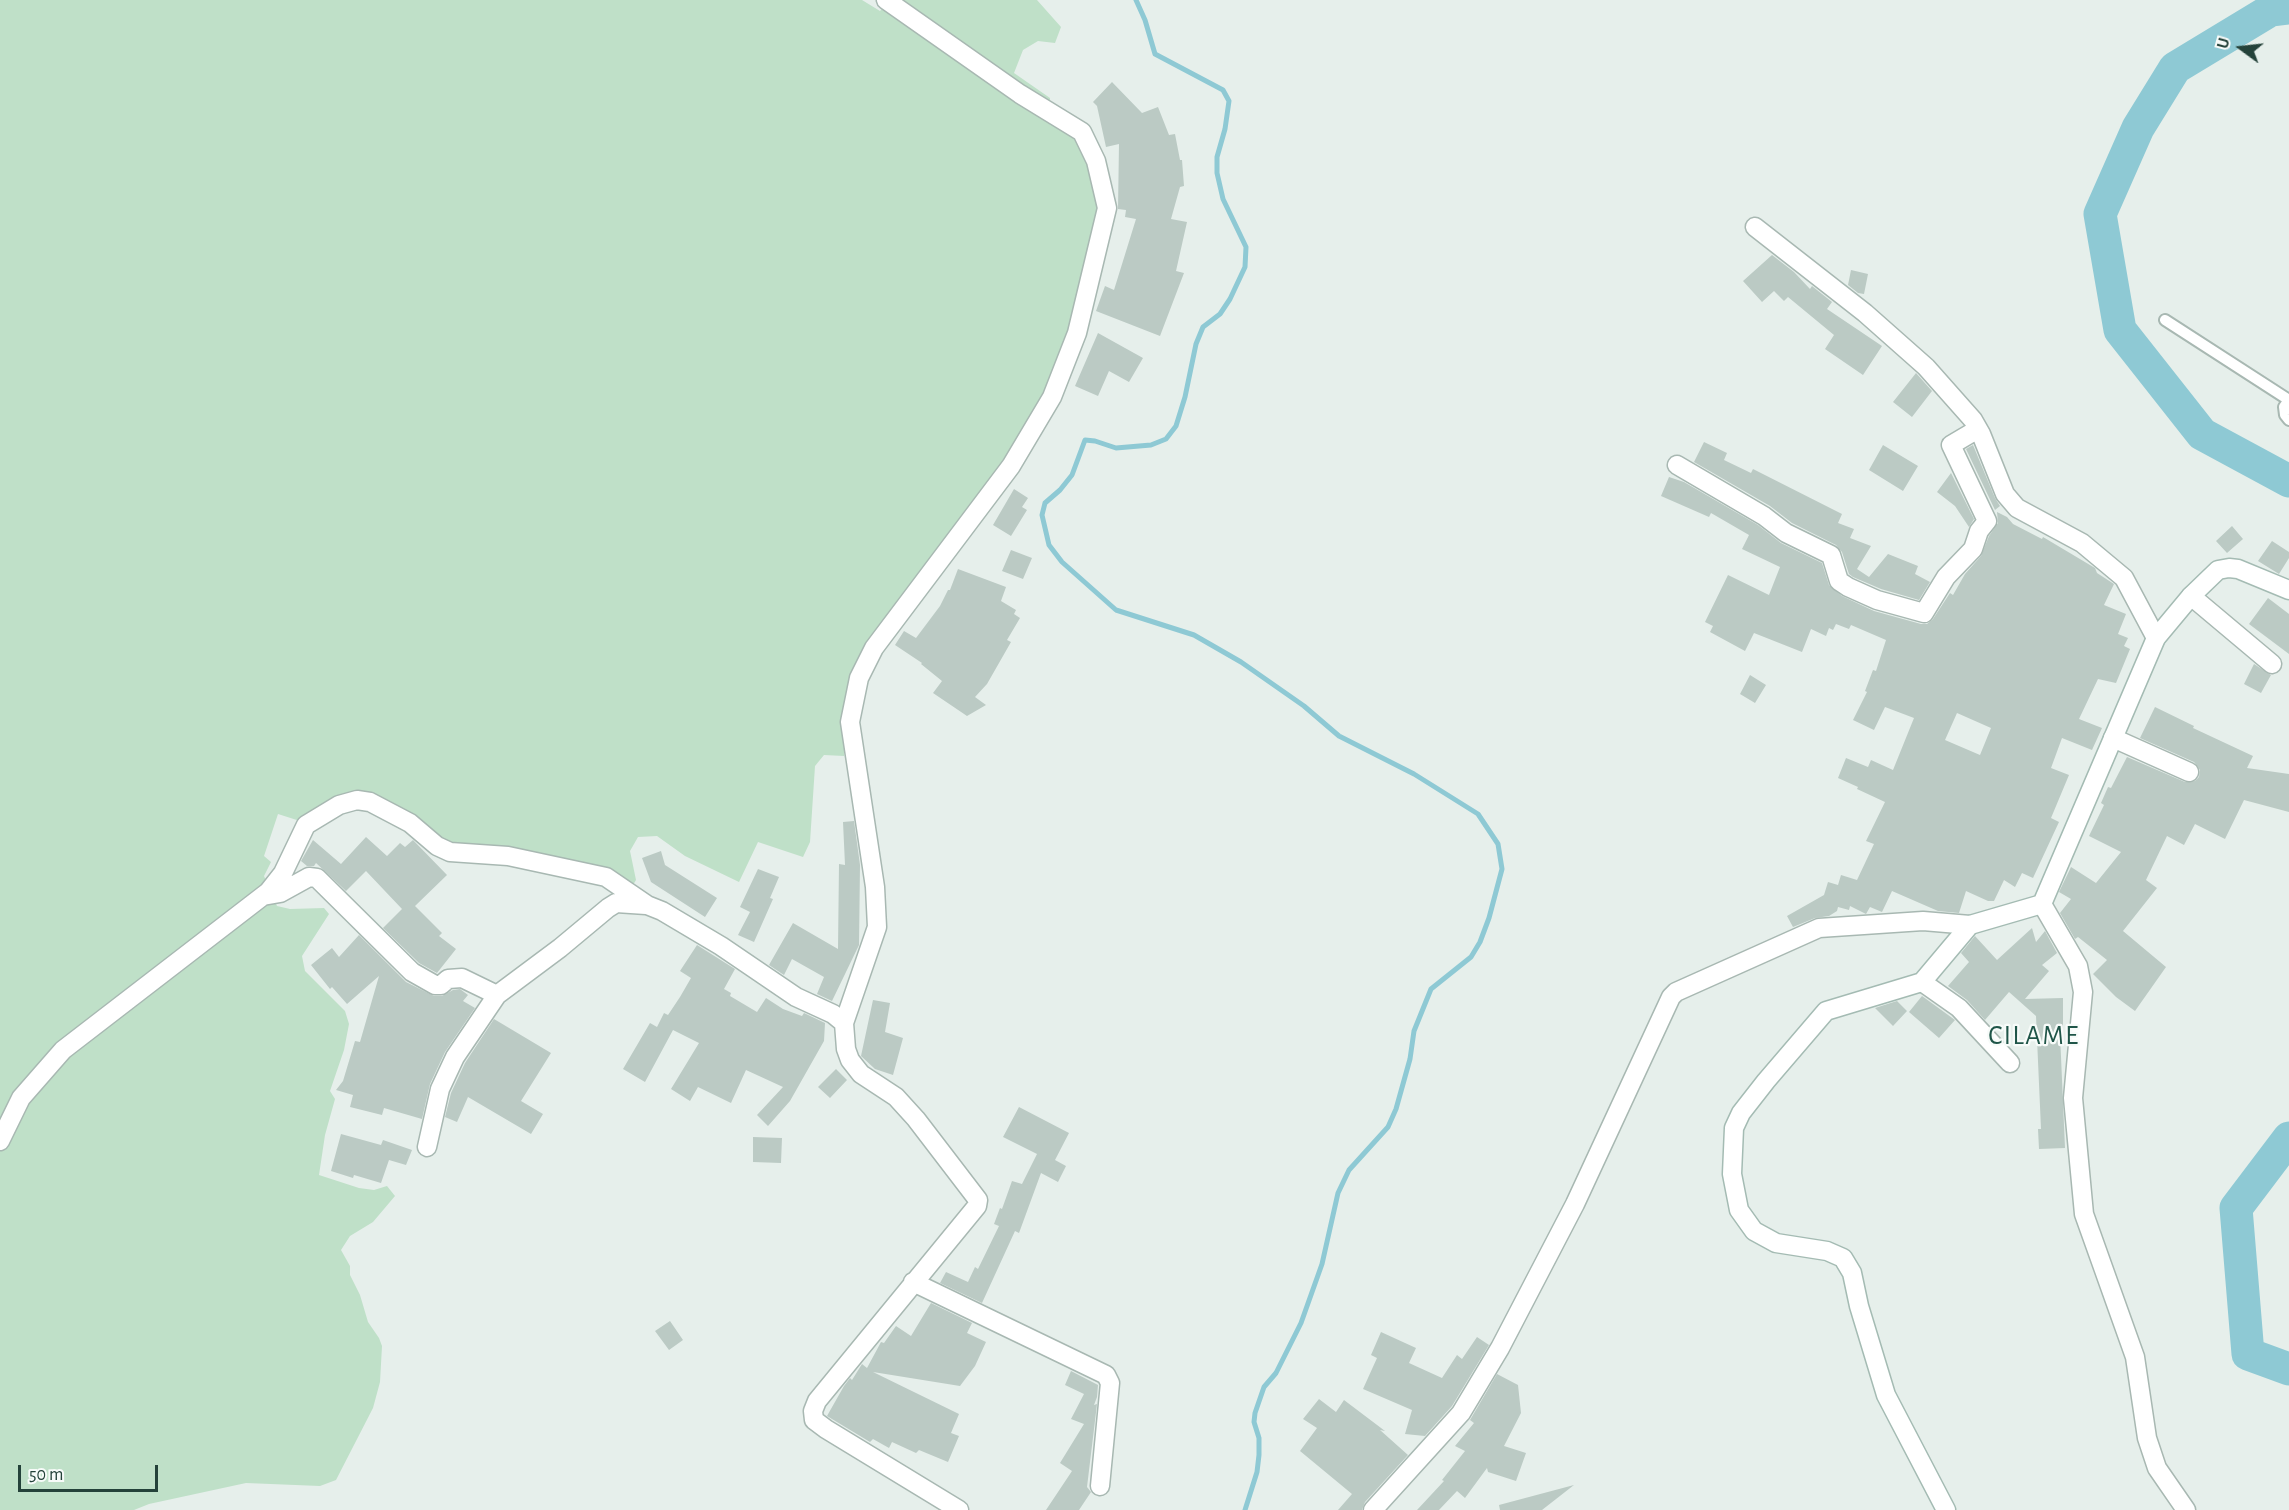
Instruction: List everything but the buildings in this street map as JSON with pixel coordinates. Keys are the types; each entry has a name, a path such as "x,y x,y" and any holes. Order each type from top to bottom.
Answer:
{"street":[{"path":"886,0 1020,94 1082,132 1096,160 1107,208 1077,333 1052,398 1011,466 874,648 859,678 850,722 875,887 877,927 844,1023 846,1048 850,1060 861,1074 896,1097 916,1119 978,1200 977,1206 817,1401 813,1411 814,1420 959,1510"},
{"path":"1755,227 1865,313 1926,367 1973,420 2005,494 2017,508 2082,543 2124,578 2156,638"},
{"path":"1677,465 1764,516 1792,537 1831,555 1839,581 1848,587 1877,600 1924,613 1946,577 1973,549 1979,531 1987,521 1951,445 1978,429"},
{"path":"2042,904 2156,638 2190,596 2218,570 2238,569 2289,590"},
{"path":"2190,596 2272,664"},
{"path":"2113,738 2189,772"},
{"path":"0,1141 21,1098 63,1050 263,896 283,873 306,825 339,805 357,800 370,802 410,823 436,846 450,852 508,856 606,877 648,905 721,946 796,997 833,1014 844,1023"},
{"path":"263,896 280,893 309,877 317,878 412,972 435,985 441,985 448,979 462,978 497,995"},
{"path":"427,1147 440,1089 455,1057 497,995 616,903 648,905"},
{"path":"1373,1510 1461,1413 1500,1348 1575,1204 1671,997 1676,992 1819,928 1923,921 1970,925 2042,904"},
{"path":"2042,904 2078,966 2083,992 2073,1098 2084,1214 2135,1357 2147,1438 2157,1468 2186,1510"},
{"path":"1946,1510 1886,1395 1859,1306 1852,1273 1843,1258 1827,1251 1776,1243 1754,1231 1739,1210 1732,1174 1734,1128 1741,1113 1826,1011 1922,982 1970,925"},
{"path":"1922,982 1959,1008 2010,1063"},
{"path":"913,1282 1106,1376 1110,1383 1100,1486"}],"lane":[{"path":"2165,320 2289,400 2284,407 2285,415 2289,420"}],"green space":[{"path":"0,0 862,0 880,11 890,0 1037,0 1061,27 1055,43 1038,41 1023,50 1014,73 1050,98 1050,118 1075,136 1091,162 1102,208 1072,332 1048,395 1007,464 870,646 845,722 844,756 824,755 815,766 810,842 803,857 758,842 739,882 685,856 657,836 638,837 630,851 636,880 633,885 451,849 371,799 303,822 278,814 264,856 271,862 264,876 277,906 290,909 324,908 329,914 302,956 305,971 345,1011 349,1024 344,1050 330,1091 335,1099 325,1135 319,1175 359,1188 374,1190 387,1186 395,1196 373,1222 350,1236 341,1250 350,1266 350,1275 360,1295 368,1322 382,1346 380,1382 373,1408 336,1480 320,1486 246,1483 149,1504 134,1510 0,1510"}],"waterway":[{"path":"1136,0 1145,20 1155,54 1223,90 1229,101 1225,129 1217,157 1217,173 1223,199 1246,247 1245,267 1220,314 1203,327 1196,344 1185,397 1176,426 1166,439 1151,445 1116,448 1085,440 1072,475 1045,503 1042,515 1049,545 1062,562 1116,610 1194,635 1241,662 1304,706 1339,736 1414,774 1478,814 1498,844 1502,869 1480,942 1471,957 1431,989 1414,1031 1410,1059 1396,1109 1388,1127 1349,1170 1338,1193 1322,1264 1301,1323 1276,1373 1264,1387 1255,1413 1254,1422 1259,1438 1259,1455 1257,1472 1245,1510"},
{"path":"2289,8 2271,10 2175,68 2138,128 2100,214 2120,330 2202,434 2289,481"},
{"path":"2289,1138 2236,1208 2248,1354 2289,1369"}],"district":[{"name":"CILAME","path":"2034,1036"}]}
